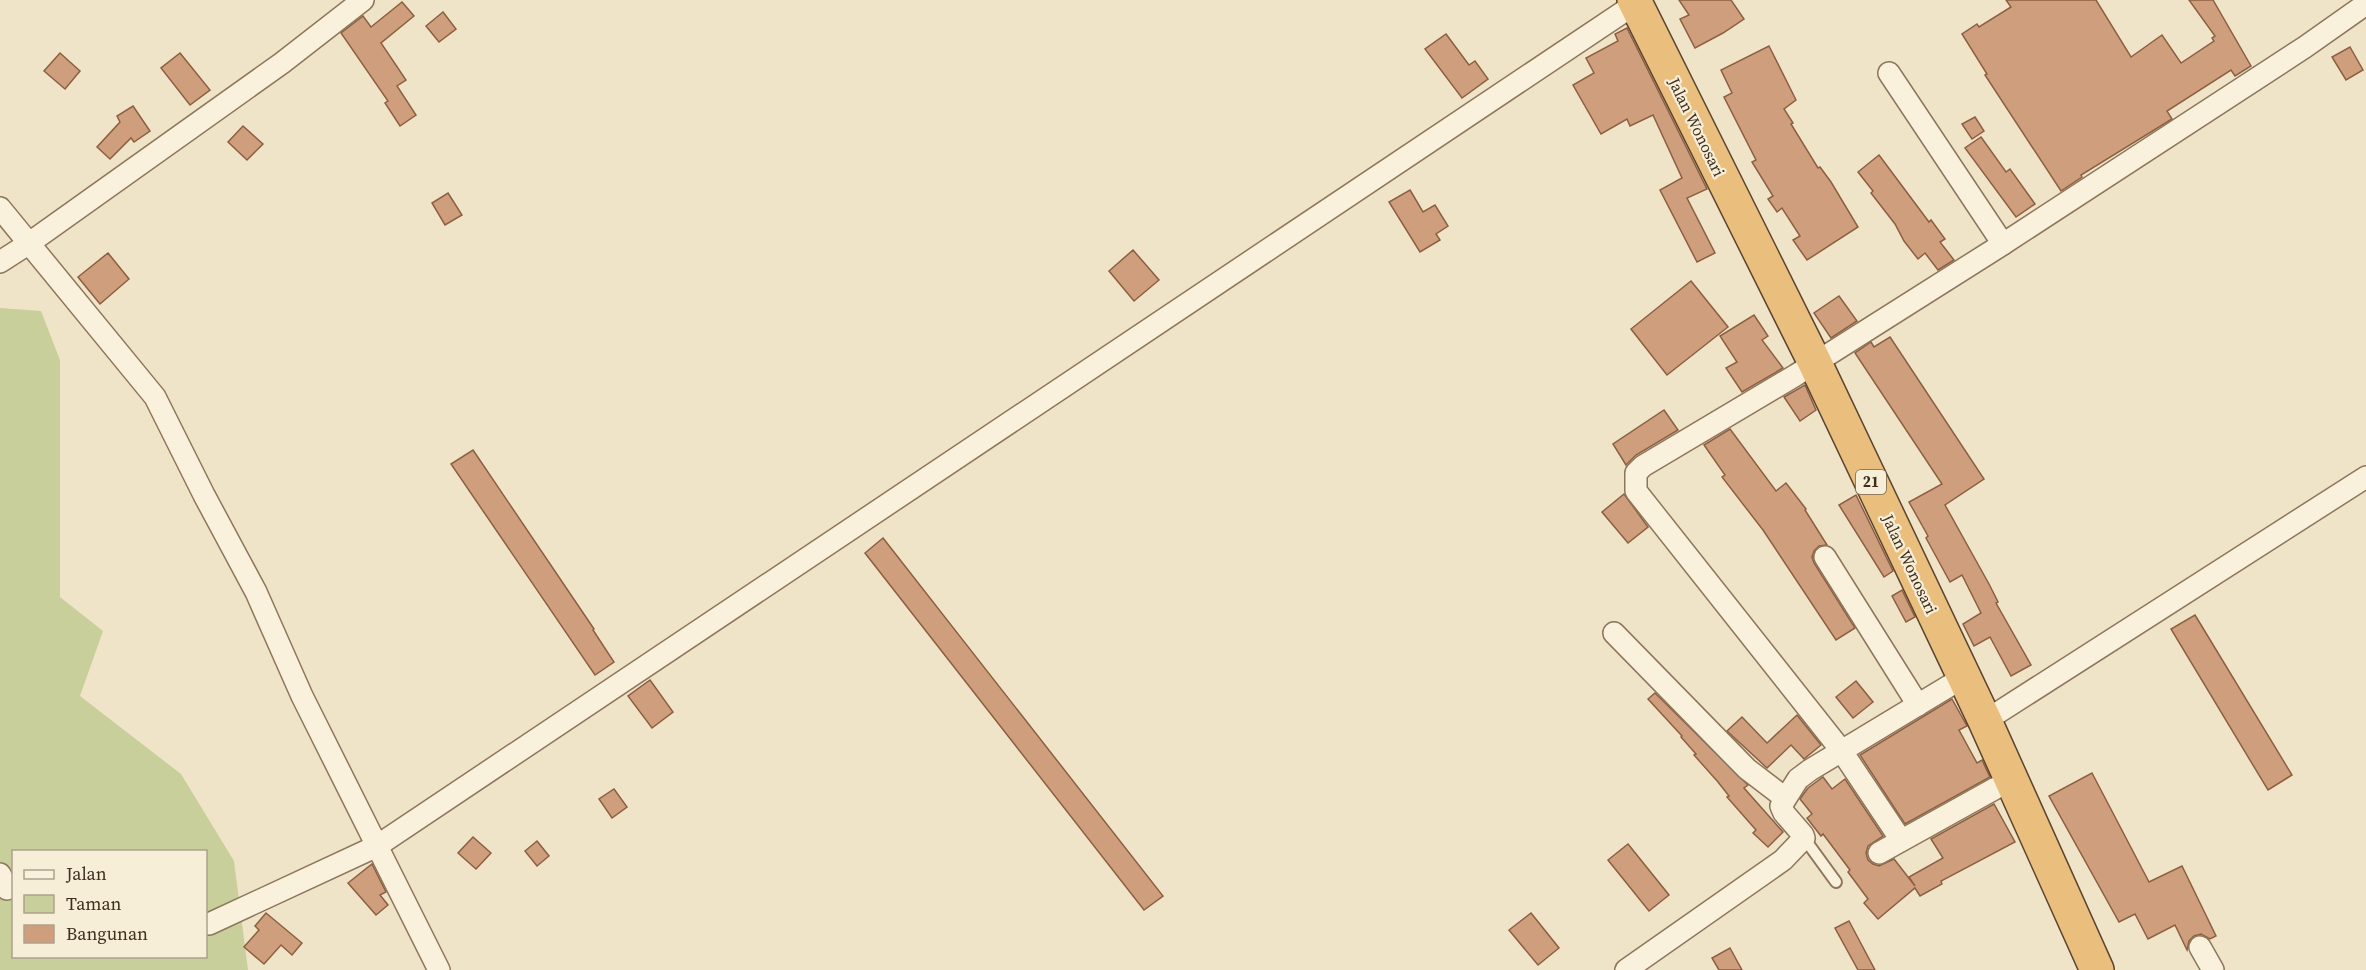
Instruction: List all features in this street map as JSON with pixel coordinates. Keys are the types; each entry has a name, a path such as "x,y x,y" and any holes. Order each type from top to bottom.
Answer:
{"highway":[{"name":"Jalan Wonosari","path":"1637,1 1815,363 1964,677 2097,970"}],"street":[{"path":"0,262 282,63 363,0"},
{"path":"210,924 377,846 1637,1"},
{"path":"1901,840 1840,750 1636,491 1636,473 1643,466 1815,363 2003,244 2295,54 2366,4"},
{"path":"1889,73 2003,244"},
{"path":"0,208 155,397 256,592 302,696 439,970"},
{"path":"1984,721 2366,477"},
{"path":"1825,557 1918,705"},
{"path":"1614,633 1747,769 1785,798"},
{"path":"1626,970 1784,860 1804,838 1780,806 1798,779 1840,750 1964,677"},
{"path":"1879,853 1996,788 2012,782"},
{"path":"2200,947 2213,970"}],"lane":[{"path":"1804,838 1836,882"}],"green space":[{"path":"0,308 41,311 60,360 60,597 103,631 80,696 181,774 234,861 248,970 0,970"}],"building":[{"path":"1679,0 1731,0 1744,19 1695,48 1680,19 1689,15"},
{"path":"2006,0 2096,0 2131,57 2162,35 2181,63 2214,41 2212,38 2215,36 2189,0 2213,0 2251,66 2235,76 2231,70 2167,111 2172,119 2081,175 2082,177 2061,191 1985,75 1987,74 1962,34 1977,24 1979,27 2011,7"},
{"path":"402,2 414,16 381,43 406,80 397,86 416,115 400,126 385,103 388,101 341,33 363,16 371,27"},
{"path":"443,12 456,29 439,42 426,26"},
{"path":"1627,28 1707,189 1687,198 1715,253 1697,262 1660,190 1682,178 1653,115 1630,126 1627,119 1601,134 1573,85 1594,73 1586,58 1618,41 1615,34"},
{"path":"1446,34 1469,65 1475,61 1488,79 1462,98 1425,49"},
{"path":"1769,46 1796,100 1784,109 1793,123 1791,124 1818,168 1820,167 1831,182 1858,227 1807,260 1793,240 1800,236 1782,208 1777,212 1768,199 1773,196 1752,162 1756,160 1724,97 1732,93 1721,70"},
{"path":"2350,47 2363,70 2346,80 2332,57"},
{"path":"60,53 80,71 65,89 44,71"},
{"path":"180,53 210,90 190,105 161,68"},
{"path":"133,106 150,131 134,142 131,138 110,159 97,147 120,122 117,116"},
{"path":"1975,117 1984,131 1972,139 1962,124"},
{"path":"243,126 263,144 247,160 228,142"},
{"path":"1981,137 2006,172 2010,169 2035,204 2016,217 1965,148"},
{"path":"1879,155 1929,222 1931,220 1945,239 1940,242 1954,260 1938,270 1925,253 1918,259 1858,172"},
{"path":"1410,190 1423,212 1435,205 1448,226 1436,234 1440,240 1420,252 1389,202"},
{"path":"448,193 462,215 445,225 432,203"},
{"path":"1133,250 1159,280 1134,301 1109,271"},
{"path":"108,253 129,279 100,304 78,277"},
{"path":"1691,281 1728,327 1667,375 1631,329"},
{"path":"1839,296 1857,321 1831,338 1814,313"},
{"path":"1754,315 1768,336 1762,340 1783,368 1742,392 1726,368 1737,362 1720,336"},
{"path":"1890,337 1984,479 1945,505 2031,665 2011,676 1990,637 1974,646 1963,624 1981,613 1962,575 1950,582 1909,502 1942,484 1855,353 1871,342 1874,347"},
{"path":"1805,385 1816,410 1800,421 1784,397"},
{"path":"1664,410 1678,430 1636,455 1626,465 1613,444"},
{"path":"1730,429 1776,491 1786,483 1806,509 1827,545 1819,546 1814,551 1812,557 1814,563 1855,628 1836,640 1763,530 1722,477 1725,475 1704,445"},
{"path":"473,450 614,662 595,675 451,464"},
{"path":"1624,494 1648,527 1628,543 1602,512"},
{"path":"1856,495 1893,571 1884,577 1839,505"},
{"path":"883,538 1163,896 1144,910 865,553"},
{"path":"1902,590 1915,617 1906,622 1892,596"},
{"path":"2195,615 2292,775 2268,790 2171,629"},
{"path":"650,680 673,712 652,728 628,696"},
{"path":"1856,681 1873,702 1853,718 1836,697"},
{"path":"1655,693 1748,785 1744,788 1783,832 1768,847 1753,833 1756,830 1727,797 1729,796 1694,755 1696,754 1682,736 1648,699"},
{"path":"1952,699 1967,726 1959,730 1977,763 1982,760 1990,777 1905,824 1860,755"},
{"path":"1797,715 1821,745 1804,759 1791,745 1767,768 1727,731 1742,717 1767,743"},
{"path":"2092,773 2149,882 2182,866 2216,936 2210,939 2201,934 2194,936 2189,941 2187,950 2175,925 2148,939 2135,914 2119,922 2049,796"},
{"path":"1823,777 1832,789 1845,779 1883,836 1868,846 1866,853 1868,860 1879,866 1894,859 1915,886 1909,877 1943,858 1931,839 1994,804 2015,842 1941,881 1942,884 1920,896 1915,888 1878,919 1864,903 1868,899 1848,872 1850,870 1823,834 1821,836 1807,818 1812,814 1800,799 1808,788"},
{"path":"614,789 627,807 612,818 599,799"},
{"path":"473,837 491,853 476,869 458,853"},
{"path":"537,841 549,856 537,866 525,851"},
{"path":"1628,844 1669,895 1649,911 1608,860"},
{"path":"372,864 386,892 380,895 388,905 376,915 348,883"},
{"path":"266,913 302,943 292,955 281,945 264,964 244,947 259,930 255,926"},
{"path":"1531,913 1559,948 1538,965 1509,930"},
{"path":"1849,921 1875,970 1858,970 1835,928"},
{"path":"1730,948 1742,970 1719,970 1712,958"}]}
